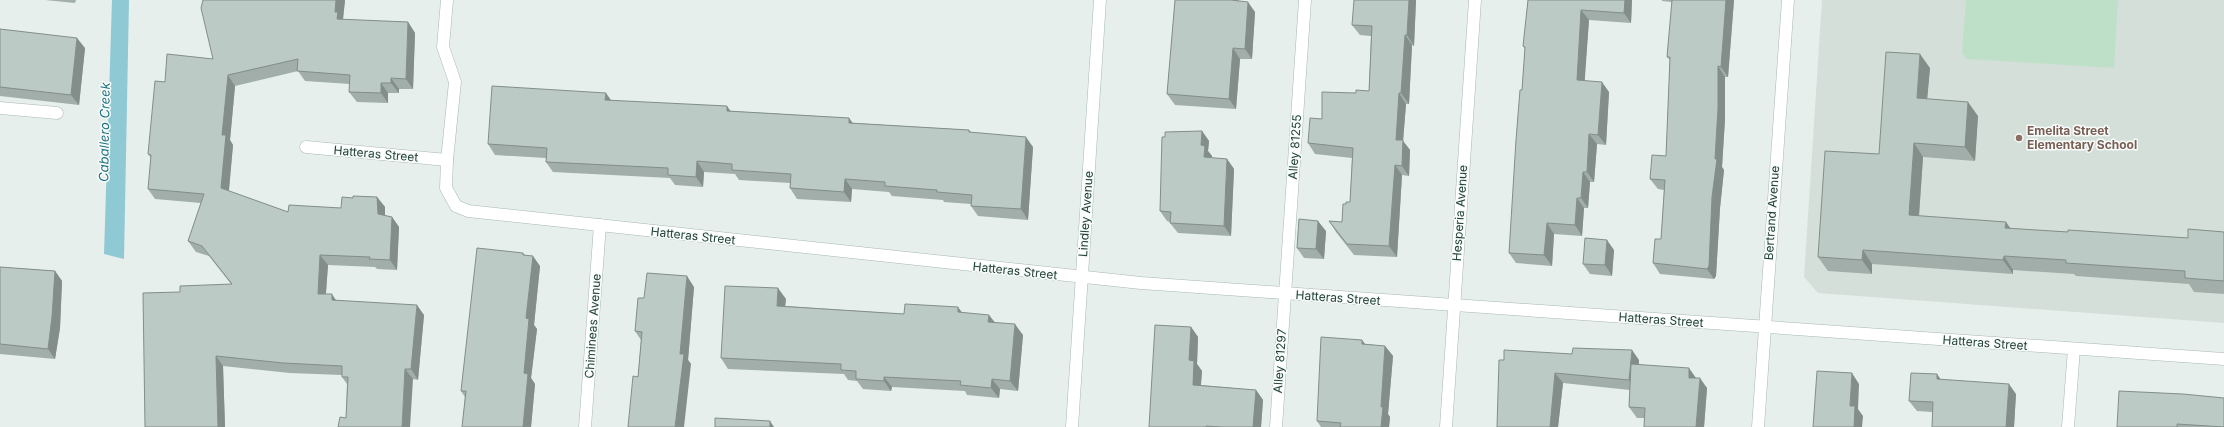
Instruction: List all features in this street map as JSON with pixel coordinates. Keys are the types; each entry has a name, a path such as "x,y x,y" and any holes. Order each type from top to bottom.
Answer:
{"street":[{"path":"446,0 443,47 455,82 447,160"},
{"name":"Lindley Avenue","path":"1072,427 1100,0"},
{"name":"Alley 81255","path":"1286,295 1305,0"},
{"name":"Hesperia Avenue","path":"1446,427 1475,0"},
{"name":"Bertrand Avenue","path":"1758,427 1788,0"},
{"path":"0,108 57,114"},
{"name":"Hatteras Street","path":"306,147 447,160 446,188 456,206 468,211 1082,278 1286,295 2224,359"},
{"name":"Chimineas Avenue","path":"585,427 600,225"},
{"name":"Alley 81297","path":"1276,427 1286,295"},
{"path":"2068,427 2074,349"}],"shaded area":[{"name":"Emelita Street Elementary School","path":"1822,0 2224,0 2224,323 1818,293 1804,277"}],"green space":[{"path":"1966,0 2118,0 2114,68 1967,59 1962,53"}],"water":[{"path":"112,0 129,0 124,259 104,254"}],"building":[{"path":"203,0 336,0 335,12 338,12 337,19 408,22 406,79 391,78 391,83 381,83 381,93 349,92 350,75 297,71 298,59 228,75 222,135 226,135 221,188 288,212 289,205 341,208 342,197 377,197 378,214 392,217 390,260 369,259 370,257 320,255 318,294 332,294 332,300 417,305 411,369 405,369 402,427 338,427 340,417 346,418 348,377 342,377 342,366 283,363 216,356 218,427 145,427 143,293 180,292 180,286 232,284 202,246 188,241 204,194 148,189 151,155 148,154 155,81 165,82 167,54 213,59 201,8"},
{"path":"1175,0 1231,0 1248,2 1245,49 1233,48 1229,99 1167,94"},
{"path":"1354,0 1409,0 1401,93 1399,93 1396,140 1403,140 1402,166 1395,165 1389,246 1347,244 1329,221 1342,222 1343,204 1350,202 1353,148 1308,143 1310,118 1322,119 1322,92 1356,93 1356,90 1369,91 1372,26 1352,25"},
{"path":"1528,0 1625,0 1624,13 1581,10 1577,80 1602,82 1598,135 1589,134 1587,172 1583,172 1581,198 1577,198 1575,225 1547,223 1544,255 1509,253 1516,140 1525,47 1523,46"},
{"path":"1672,0 1726,0 1721,67 1718,66 1718,109 1715,159 1717,159 1712,197 1709,266 1707,269 1653,263 1655,239 1661,239 1665,180 1650,179 1652,155 1666,156 1670,57 1667,57"},
{"path":"0,29 77,38 71,95 0,87"},
{"path":"1886,52 1920,54 1917,98 1968,102 1965,147 1914,143 1909,215 2006,222 2005,228 2068,232 2068,230 2188,238 2188,229 2224,232 2224,281 2185,278 2185,271 2066,263 2066,260 2004,256 2003,260 1863,250 1862,260 1818,257 1825,151 1879,154"},
{"path":"492,86 606,93 605,100 727,106 727,111 849,118 849,123 969,130 969,132 1026,137 1021,209 971,206 972,195 937,192 937,190 885,186 885,182 845,179 844,192 790,188 791,174 732,170 732,164 697,161 696,177 668,175 668,168 546,162 547,148 488,144"},
{"path":"1202,131 1201,145 1205,146 1204,157 1227,159 1224,226 1170,223 1171,212 1160,211 1162,137 1165,137 1165,132"},
{"path":"1299,219 1318,221 1316,249 1297,248"},
{"path":"1585,238 1607,240 1605,265 1583,264"},
{"path":"477,248 523,253 523,255 533,256 526,318 529,319 524,373 528,374 523,427 462,427 466,391 461,391"},
{"path":"0,267 55,271 48,349 0,344"},
{"path":"647,273 687,276 680,354 684,354 675,427 628,427 633,376 638,377 642,332 635,331 638,298 644,298"},
{"path":"725,286 778,288 777,306 904,314 905,304 958,307 958,312 989,315 988,322 1015,324 1010,381 992,379 991,388 960,385 961,381 884,377 884,381 856,379 856,371 841,370 841,364 721,358"},
{"path":"1155,325 1191,327 1189,360 1194,361 1193,385 1256,390 1253,427 1149,427"},
{"path":"1321,337 1362,340 1362,344 1385,346 1381,427 1340,427 1341,423 1317,421"},
{"path":"1573,348 1632,350 1629,380 1555,373 1550,427 1497,427 1499,360 1504,360 1504,350 1572,354"},
{"path":"1631,364 1689,368 1689,378 1700,378 1696,427 1644,427 1645,408 1629,407"},
{"path":"1817,371 1852,373 1850,406 1855,406 1854,427 1813,427"},
{"path":"1911,373 1937,374 1937,379 2009,384 2006,427 1932,427 1933,402 1909,401"},
{"path":"2119,391 2183,394 2224,398 2224,427 2177,424 2177,427 2117,427"},
{"path":"715,418 770,421 770,427 715,427"}],"place":[{"name":"Emelita Street Elementary School","path":"2019,138"}],"water label":[{"name":"Caballero Creek","path":"104,132"}]}
